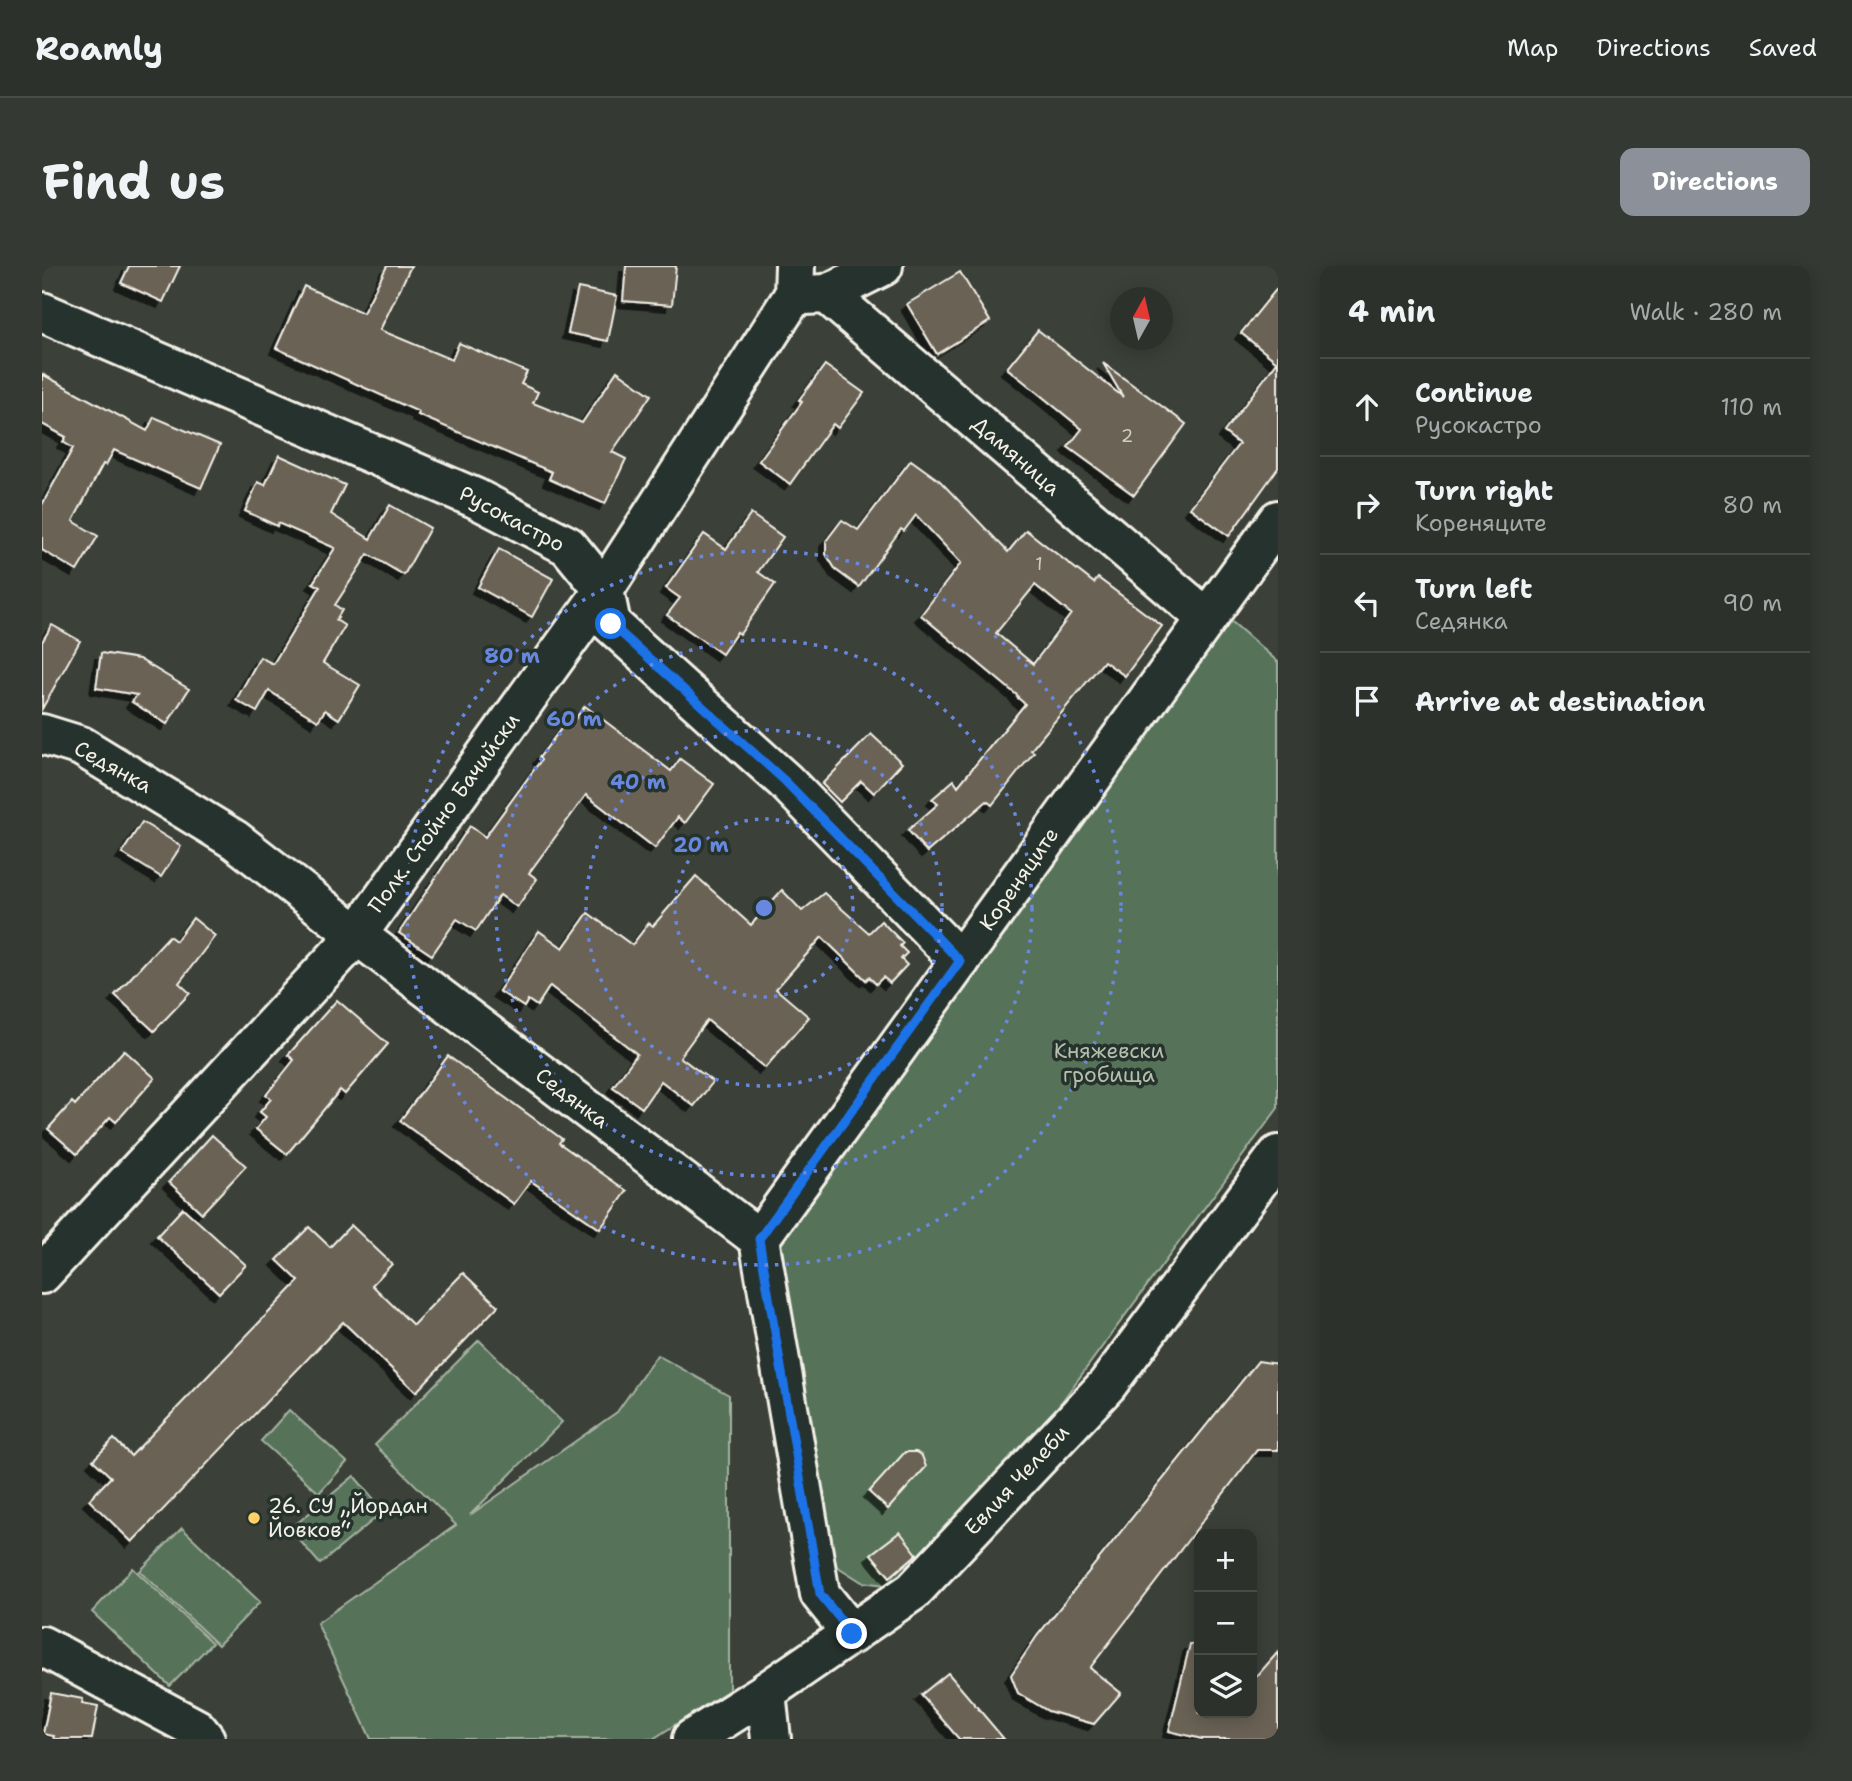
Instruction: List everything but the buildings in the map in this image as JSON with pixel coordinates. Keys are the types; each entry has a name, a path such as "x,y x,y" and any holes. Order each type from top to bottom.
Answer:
{"street":[{"path":"805,285 883,266"},
{"name":"Полк. Стойно Бачийски","path":"42,1274 357,935 604,590 805,285"},
{"name":"Дамяница","path":"805,285 1205,617"},
{"name":"Русокастро","path":"42,312 475,498 568,546 604,590 611,624 785,781 960,961"},
{"name":"Кореняците","path":"759,1239 1205,617 1278,520"},
{"name":"Седянка","path":"42,734 81,746 235,840 759,1239"},
{"name":"Евлия Челеби","path":"692,1739 766,1692 913,1591 1107,1385 1278,1155"},
{"path":"759,1239 820,1594 852,1634"},
{"path":"42,1646 195,1736"},
{"path":"766,1692 771,1739"}],"green space":[{"name":"Княжевски гробища","path":"1231,621 1278,662 1278,1108 1043,1427 893,1586 862,1582 830,1562 776,1245"},
{"path":"479,1340 562,1422 470,1515 617,1412 657,1355 729,1395 729,1690 653,1739 371,1739 317,1623 456,1525 375,1445"},
{"path":"289,1410 347,1462 319,1493 261,1441"},
{"path":"354,1476 384,1511 320,1564 290,1529"},
{"path":"182,1528 260,1602 218,1645 140,1571"},
{"path":"133,1568 212,1643 170,1686 92,1612"}],"place":[{"name":"26. СУ „Йордан Йовков“","path":"254,1518"}],"route":[{"path":"611,624 785,781 960,961 759,1239 820,1594 852,1634"}]}
